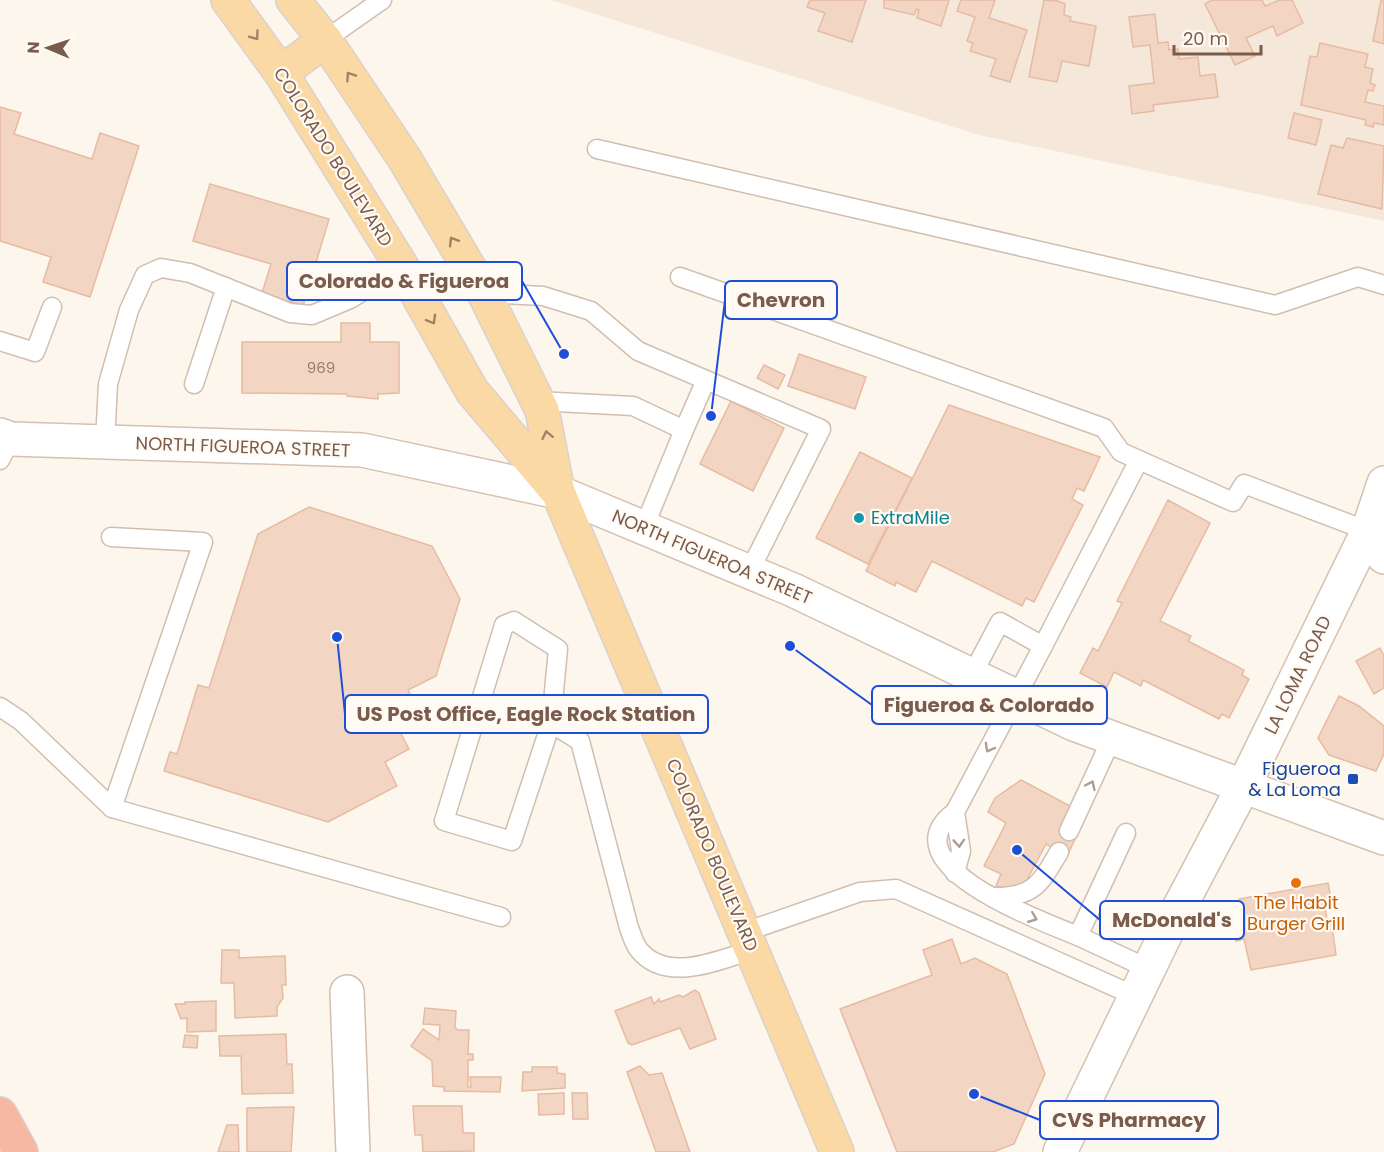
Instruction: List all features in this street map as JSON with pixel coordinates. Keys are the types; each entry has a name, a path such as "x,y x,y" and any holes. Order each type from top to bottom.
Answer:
{"highway":[{"path":"0,1114 21,1152"}],"main road":[{"name":"COLORADO BOULEVARD","path":"228,0 281,73 402,267 472,391 558,492"},
{"name":"COLORADO BOULEVARD","path":"293,0 325,40 404,158 484,293 542,410 558,492 837,1152"},
{"path":"281,73 325,40"},
{"name":"NORTH FIGUEROA STREET","path":"4,445 105,442 362,450 558,492 749,572 1017,697 1112,738 1384,838"},
{"name":"LA LOMA ROAD","path":"1060,1152 1142,983 1243,787 1376,544 1384,483"},
{"path":"347,992 352,1152"}],"lane":[{"path":"325,40 382,0"},
{"path":"597,149 1275,305 1358,277 1384,285"},
{"path":"105,442 108,384 129,310 145,275 161,268 190,273 290,313 312,315 350,298 402,267"},
{"path":"680,277 1104,428 1122,452 1233,502 1245,484 1376,544"},
{"path":"194,384 226,287"},
{"path":"484,293 543,296 591,310 638,351 821,429 749,572"},
{"path":"0,341 35,352 52,307"},
{"path":"644,527 706,380"},
{"path":"537,401 633,406 684,430"},
{"path":"1140,460 955,813 944,821 937,834 937,847 945,862 955,873 1022,914 1078,936 1142,983"},
{"path":"111,537 203,542 112,808"},
{"path":"514,621 558,649 551,723 512,841 444,821 504,625 514,621"},
{"path":"972,675 1000,622 1042,646"},
{"path":"0,707 21,721 112,808 501,917"},
{"path":"551,723 580,741 629,928 639,950 660,964 688,970 860,892 896,889 1142,983"},
{"path":"1069,831 1112,738"},
{"path":"1078,936 1126,833"},
{"path":"996,897 1011,897 1040,885 1059,852"}],"shaded area":[{"path":"551,0 1384,0 1384,221 979,135"}],"building":[{"path":"810,0 866,0 852,42 818,31 825,13 807,7"},
{"path":"884,0 949,0 941,26 917,18 919,10 917,9 914,15 884,8"},
{"path":"961,0 995,0 989,18 1027,30 1010,82 990,76 996,59 970,51 973,43 967,41 975,17 957,11"},
{"path":"1044,0 1065,4 1064,15 1071,17 1070,21 1096,26 1089,66 1062,61 1057,82 1029,77"},
{"path":"1212,0 1262,0 1265,6 1280,0 1292,0 1303,23 1277,36 1273,26 1246,38 1255,56 1235,65 1205,4"},
{"path":"1381,0 1384,0 1384,44 1373,41"},
{"path":"1155,14 1158,43 1168,42 1169,50 1178,49 1179,59 1198,57 1200,76 1215,74 1218,97 1153,105 1154,111 1132,114 1129,86 1154,83 1150,45 1133,47 1129,17"},
{"path":"1320,43 1368,54 1365,67 1373,69 1370,83 1375,85 1373,91 1368,90 1365,102 1384,106 1384,125 1374,123 1373,127 1365,125 1366,120 1301,105 1310,56 1317,57"},
{"path":"0,107 21,113 14,134 92,159 100,133 139,146 90,297 43,282 51,257 0,241"},
{"path":"1294,113 1322,120 1316,145 1288,138"},
{"path":"1347,138 1384,146 1382,209 1318,194 1331,145 1343,148"},
{"path":"210,184 329,219 303,306 262,293 271,264 193,241"},
{"path":"341,323 370,323 370,342 399,342 399,393 378,394 378,399 347,396 347,394 242,393 242,342 341,342"},
{"path":"799,354 866,377 855,409 788,386"},
{"path":"764,365 785,375 778,389 757,378"},
{"path":"731,401 784,428 753,491 700,464"},
{"path":"949,405 1100,457 1084,491 1077,488 1072,499 1083,505 1034,602 1026,598 1022,606 932,561 916,592 896,582 895,586 866,571"},
{"name":"ExtraMile","path":"860,452 912,478 868,564 816,538"},
{"path":"1168,500 1210,523 1160,621 1191,636 1188,641 1244,670 1242,675 1249,679 1229,718 1222,714 1219,719 1143,680 1141,686 1114,672 1107,687 1080,673 1093,648 1098,651 1122,603 1117,601"},
{"path":"309,507 432,546 460,599 436,676 408,690 420,714 397,726 409,749 385,762 397,786 328,822 164,771 170,752 177,754 198,685 209,688 258,534"},
{"path":"1380,648 1384,656 1384,688 1374,694 1356,661"},
{"path":"1339,696 1359,706 1384,726 1384,754 1376,771 1329,755 1318,738"},
{"path":"1021,780 1072,807 1062,827 1077,835 1067,856 1046,844 1027,880 1030,886 1007,891 996,886 1001,874 984,866 1006,823 988,812 995,798"},
{"path":"1328,883 1331,899 1324,900 1327,919 1332,926 1336,955 1251,970 1244,939 1236,941 1231,917 1241,915 1239,899"},
{"path":"952,939 961,964 975,958 1007,974 1045,1074 1014,1144 993,1152 897,1152 840,1009 932,975 923,950"},
{"path":"222,950 239,950 239,958 285,956 286,985 282,985 283,998 277,1007 277,1016 235,1018 234,983 221,983"},
{"path":"695,990 699,993 716,1039 690,1049 680,1028 632,1045 628,1043 615,1011 651,997 654,1004 659,999 660,1002 679,995 683,997"},
{"path":"216,1001 216,1031 187,1032 187,1018 181,1019 175,1004"},
{"path":"425,1008 456,1011 455,1027 457,1030 469,1030 468,1054 473,1054 473,1060 468,1060 468,1087 471,1087 470,1077 501,1077 500,1092 444,1091 444,1087 433,1086 432,1061 411,1046 423,1029 439,1040 440,1025 423,1024"},
{"path":"286,1034 287,1064 292,1064 293,1093 242,1094 241,1056 220,1056 219,1036"},
{"path":"185,1035 198,1036 197,1048 183,1047"},
{"path":"640,1066 649,1075 662,1073 690,1152 656,1152 627,1072"},
{"path":"532,1067 557,1067 557,1073 565,1074 565,1088 522,1091 523,1072 532,1072"},
{"path":"564,1093 564,1114 539,1115 538,1094"},
{"path":"572,1093 587,1093 588,1119 573,1119"},
{"path":"413,1106 462,1106 463,1133 474,1133 474,1151 423,1152 422,1135 415,1135"},
{"path":"294,1107 291,1152 247,1152 247,1108"},
{"path":"227,1125 238,1125 239,1152 218,1152"}],"place":[{"name":"Colorado & Figueroa","path":"564,354"},
{"name":"Chevron","path":"711,416"},
{"name":"ExtraMile","path":"859,518"},
{"name":"US Post Office, Eagle Rock Station","path":"337,637"},
{"name":"Figueroa & Colorado","path":"790,646"},
{"name":"Figueroa & La Loma","path":"1353,779"},
{"name":"McDonald's","path":"1017,850"},
{"name":"The Habit Burger Grill","path":"1296,883"},
{"name":"CVS Pharmacy","path":"974,1094"}]}
